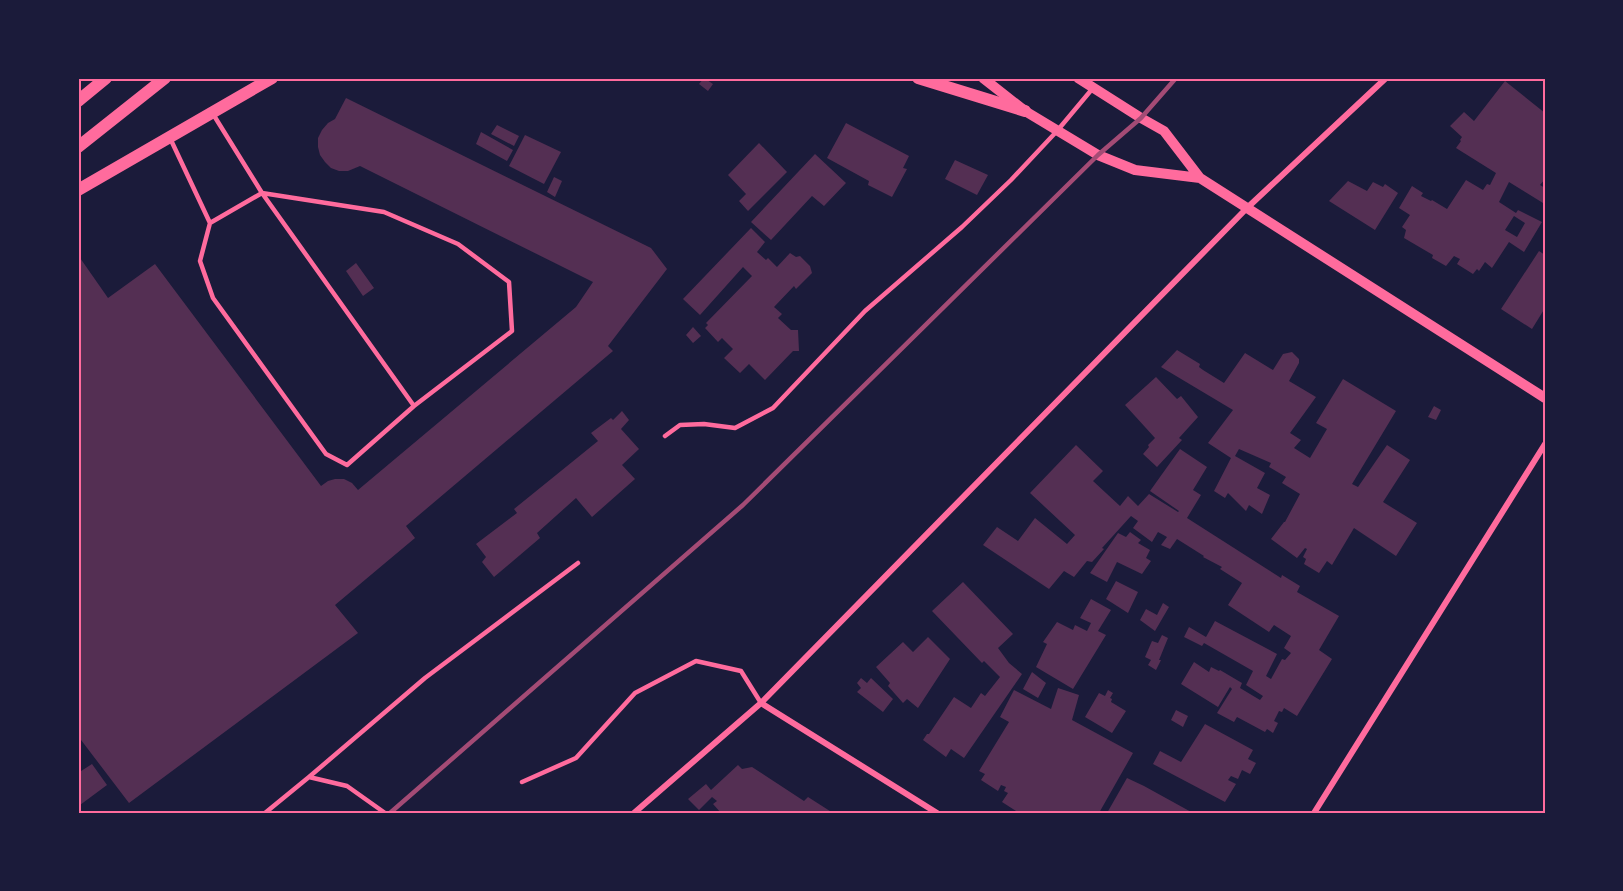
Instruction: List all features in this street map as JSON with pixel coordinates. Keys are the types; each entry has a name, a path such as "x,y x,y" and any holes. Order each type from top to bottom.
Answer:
{"main road":[{"path":"78,100 106,78"},
{"path":"78,147 165,78"},
{"path":"78,190 272,78"},
{"path":"918,78 1025,111"}],"street":[{"path":"982,78 1025,111 1098,155 1135,170 1200,178"},
{"path":"1078,78 1164,131 1200,178 1545,398"},
{"path":"634,813 761,703 1247,208 1386,78"},
{"path":"1314,813 1545,444"},
{"path":"761,703 937,813"}],"lane":[{"path":"664,436 680,425 704,424 735,428 773,408 865,311 962,227 1011,180 1093,88"},
{"path":"212,113 262,193 414,406"},
{"path":"169,138 210,223 200,261 213,298 326,454 347,465 414,406 512,331 509,282 458,244 384,212 262,193 210,223"},
{"path":"265,813 425,678 578,563"},
{"path":"522,782 576,758 635,693 696,661 741,671 761,703"},
{"path":"309,777 347,786 385,813"}],"building":[{"path":"704,78 713,84 708,91 699,84"},
{"path":"1505,81 1545,113 1545,179 1540,185 1545,188 1545,200 1543,203 1509,182 1499,202 1516,213 1518,210 1542,222 1524,252 1509,242 1492,268 1485,262 1479,271 1477,269 1473,274 1457,264 1460,259 1454,256 1446,266 1432,258 1433,255 1404,238 1406,230 1402,227 1410,215 1399,208 1412,186 1423,193 1421,196 1447,209 1466,180 1483,190 1487,184 1490,185 1496,173 1456,148 1462,137 1450,126 1464,112 1474,121","holes":["1514,216 1525,223 1517,237 1505,230"]},
{"path":"346,98 651,248 667,269 608,346 613,351 406,526 415,538 335,605 358,633 129,803 78,736 78,255 108,298 155,264 321,486 328,481 344,479 358,490 576,307 593,282 360,166 348,171 331,168 320,155 318,138 328,123 335,119"},
{"path":"846,123 909,156 903,168 907,169 892,197 868,185 869,181 827,158"},
{"path":"497,125 519,136 514,146 491,134"},
{"path":"481,132 513,150 507,161 476,144"},
{"path":"525,135 561,152 544,184 509,166"},
{"path":"759,143 787,172 748,211 739,201 746,194 728,175"},
{"path":"815,154 846,183 824,206 812,196 771,240 751,222"},
{"path":"955,160 988,175 977,195 945,179"},
{"path":"554,177 562,181 555,197 547,192"},
{"path":"1348,181 1367,191 1373,182 1383,187 1385,184 1398,193 1375,230 1329,201"},
{"path":"751,228 765,242 757,252 766,260 768,258 777,267 790,253 796,257 800,256 810,266 812,273 796,289 794,286 774,307 782,314 778,318 791,330 798,330 799,351 793,351 765,380 749,364 740,373 724,358 733,349 722,338 718,342 705,328 708,325 706,323 752,276 743,267 700,315 683,299"},
{"path":"1539,251 1545,255 1545,308 1532,329 1501,309"},
{"path":"356,263 374,288 363,296 346,271"},
{"path":"693,327 701,336 693,343 686,335"},
{"path":"1177,350 1224,383 1245,353 1273,370 1283,354 1292,352 1299,359 1299,363 1289,381 1316,397 1290,433 1301,440 1294,448 1310,458 1327,429 1316,423 1343,379 1396,411 1352,484 1358,487 1387,445 1410,460 1383,502 1417,523 1396,556 1354,528 1332,565 1327,561 1319,573 1304,564 1306,559 1303,557 1307,549 1305,548 1297,558 1271,539 1285,522 1300,494 1282,483 1286,477 1269,467 1271,463 1239,449 1235,456 1265,473 1257,488 1270,495 1262,514 1249,505 1246,511 1228,493 1225,498 1214,491 1231,458 1208,443 1233,410 1161,367"},
{"path":"1156,377 1177,399 1181,396 1198,417 1179,438 1182,440 1157,467 1143,454 1155,438 1125,405"},
{"path":"1434,406 1441,410 1436,420 1428,417"},
{"path":"622,411 629,420 621,429 639,449 622,465 635,479 592,517 576,498 537,533 540,538 494,577 482,562 486,557 476,544 517,513 514,509 598,441 591,433 611,418 613,420"},
{"path":"1076,445 1103,471 1093,481 1120,506 1128,496 1138,506 1149,494 1178,512 1150,491 1180,449 1207,467 1193,490 1201,495 1187,518 1281,578 1282,575 1300,586 1297,592 1339,616 1319,650 1332,659 1297,716 1284,708 1282,712 1279,711 1274,721 1278,723 1273,733 1267,729 1265,732 1237,717 1234,722 1217,713 1232,689 1230,687 1218,707 1181,684 1194,662 1209,672 1211,667 1220,670 1242,683 1240,688 1260,700 1263,696 1246,685 1253,671 1204,643 1202,646 1184,637 1189,627 1206,637 1215,621 1277,654 1266,676 1271,679 1282,659 1285,660 1291,653 1284,648 1291,636 1274,625 1269,632 1228,605 1242,583 1220,569 1222,567 1177,539 1170,549 1161,545 1167,537 1158,532 1152,542 1133,528 1138,521 1131,516 1092,562 1087,561 1074,577 1064,571 1049,589 983,545 997,527 1018,541 1035,518 1067,544 1075,535 1030,493"},
{"path":"1130,532 1141,540 1138,543 1150,550 1146,558 1151,561 1142,574 1117,562 1107,582 1090,573 1118,533 1126,537"},
{"path":"1116,581 1138,592 1128,613 1106,599"},
{"path":"963,582 1013,634 998,648 1009,663 1022,674 964,758 951,749 946,757 923,740 954,697 971,708 981,693 985,696 1000,677 984,661 982,663 932,611"},
{"path":"1091,599 1111,610 1098,631 1106,635 1073,689 1036,667 1047,644 1043,642 1057,622 1073,630 1075,625 1087,631 1091,623 1080,618"},
{"path":"1163,603 1169,607 1155,631 1140,620 1146,609 1157,615"},
{"path":"1162,635 1168,638 1156,670 1148,665 1151,660 1145,657 1152,641 1158,643"},
{"path":"928,637 950,659 918,708 907,699 903,703 888,686 890,683 876,667 903,642 913,652"},
{"path":"1032,672 1046,683 1038,698 1023,689"},
{"path":"861,678 867,683 871,678 893,699 883,712 857,692 861,688 857,683"},
{"path":"1058,688 1079,695 1072,720 1133,753 1099,813 1019,813 1002,802 1008,793 1004,791 1006,787 1001,785 998,791 981,780 985,774 979,771 1009,722 1000,717 1014,690 1051,709"},
{"path":"1108,690 1113,693 1110,698 1111,702 1126,711 1112,733 1085,717 1099,693 1105,696"},
{"path":"1176,710 1188,716 1183,727 1171,720"},
{"path":"1205,724 1253,750 1248,759 1256,763 1250,774 1242,770 1238,779 1231,776 1228,780 1236,784 1225,802 1153,764 1160,751 1181,762"},
{"path":"92,764 107,785 80,805 78,802 78,773"},
{"path":"738,765 742,769 752,767 804,801 808,797 833,813 721,813 713,804 717,801 712,797 699,810 688,799 706,784 711,790"},
{"path":"1127,778 1144,786 1193,813 1107,813"}],"railway":[{"path":"390,813 743,505 1098,155 1141,118 1176,78"}]}
